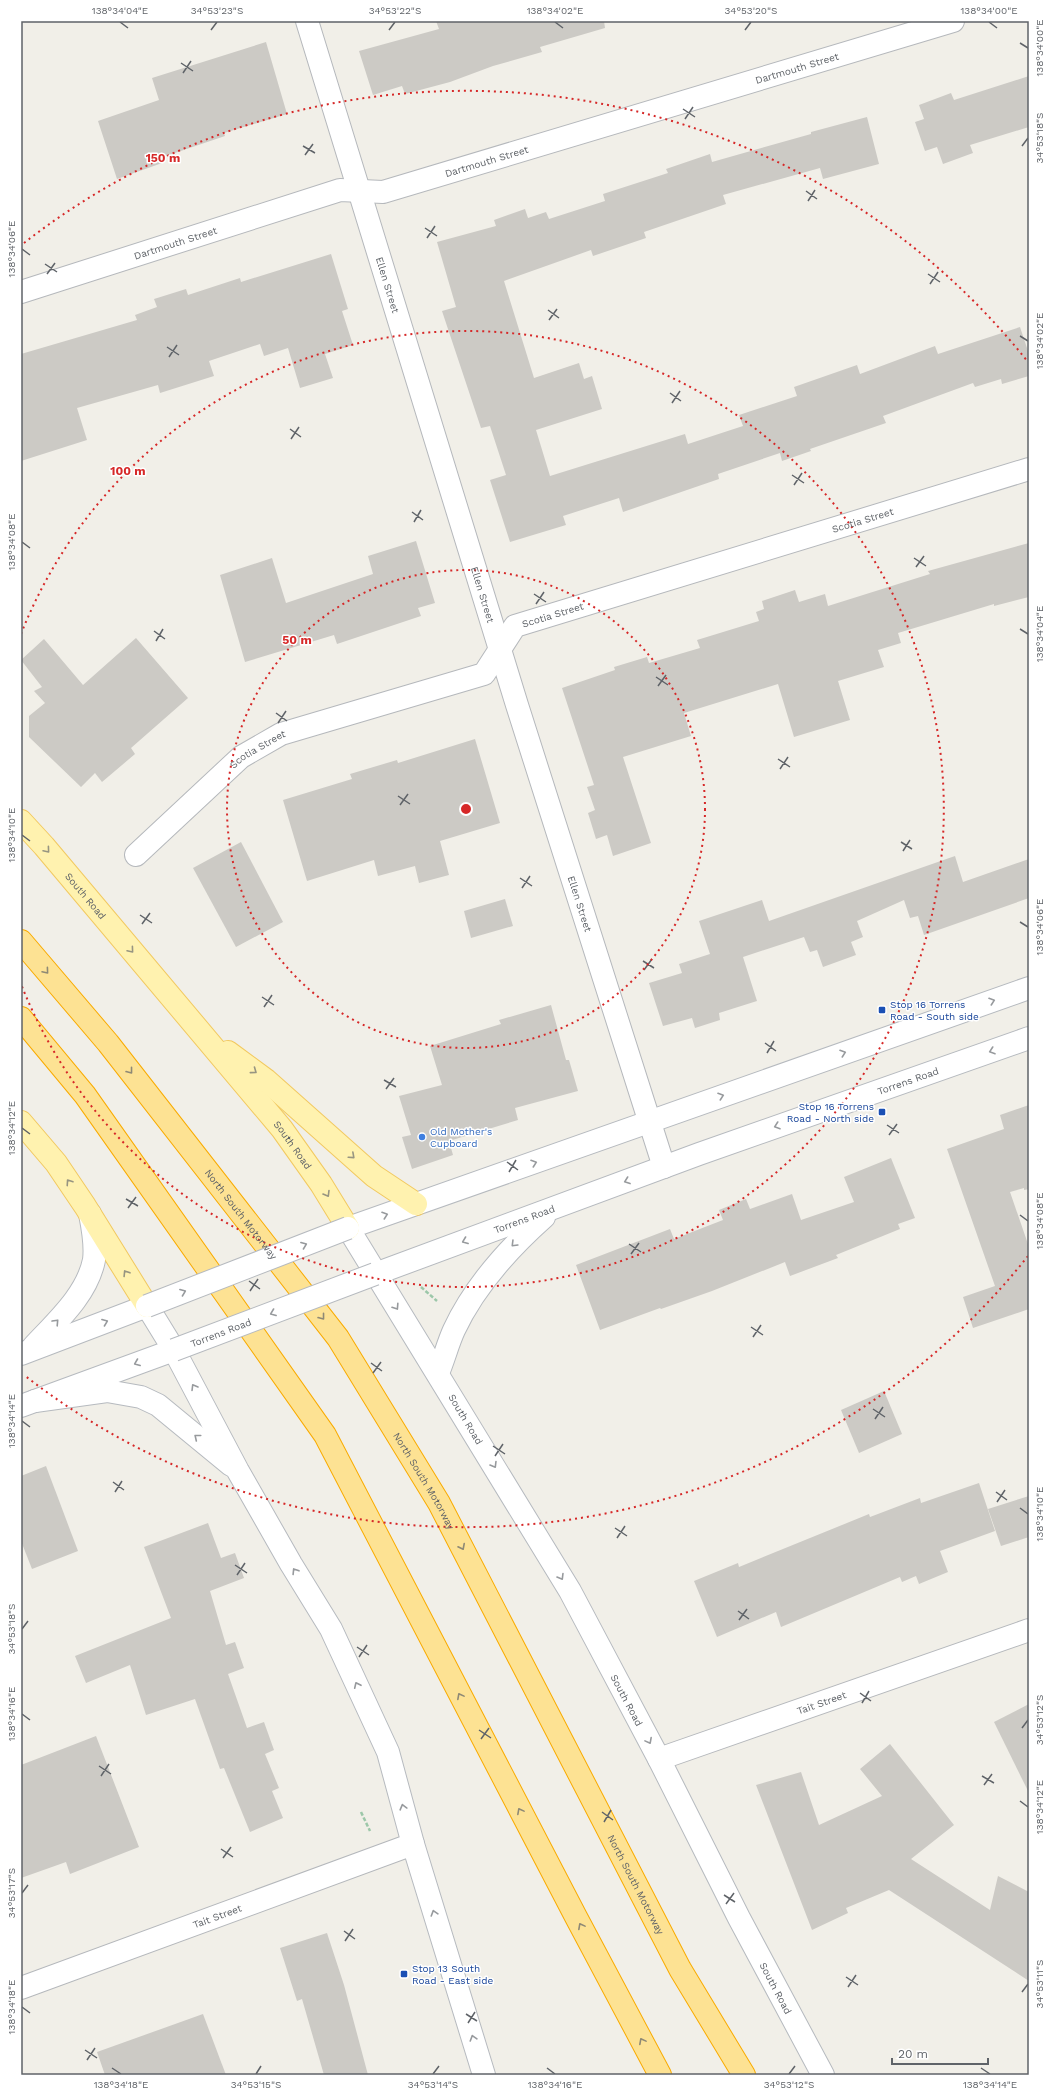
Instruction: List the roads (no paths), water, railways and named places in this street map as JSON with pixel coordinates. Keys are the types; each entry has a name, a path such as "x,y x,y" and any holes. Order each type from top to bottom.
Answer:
{"highway":[{"name":"North South Motorway","path":"21,941 108,1043 338,1338 439,1503 680,1969 744,2075"},
{"path":"21,1018 85,1095 325,1435 660,2075"}],"main road":[{"name":"Ellen Street","path":"307,21 361,191 500,649 664,1167"},
{"name":"Dartmouth Street","path":"21,292 329,193 340,190 383,192 953,21"},
{"name":"Scotia Street","path":"136,855 241,757 281,734 484,674 515,626 1029,469"},
{"name":"South Road","path":"21,821 44,846 282,1129 321,1184 570,1591 659,1759 739,1918 823,2075"},
{"path":"25,1352 348,1228 1029,988"},
{"path":"200,1032 266,1080 374,1176 416,1204"},
{"name":"Torrens Road","path":"28,1404 664,1167 1029,1038"},
{"path":"21,1122 56,1163 90,1214 174,1350 238,1471 291,1564 331,1629 388,1752 413,1844 484,2075"},
{"path":"438,1373 455,1329 495,1266 513,1245 554,1208"},
{"path":"25,1352 67,1310 85,1285 94,1261 94,1233 90,1214"},
{"path":"28,1404 107,1391 141,1397 158,1405 238,1471"},
{"name":"Tait Street","path":"659,1759 1029,1630"},
{"name":"Tait Street","path":"21,1988 413,1844"}],"place":[{"name":"Stop 16 Torrens Road - South side","path":"882,1010"},
{"name":"Stop 16 Torrens Road - North side","path":"882,1112"},
{"name":"Old Mother's Cupboard","path":"422,1137"},
{"name":"Stop 13 South Road - East side","path":"404,1974"}]}
